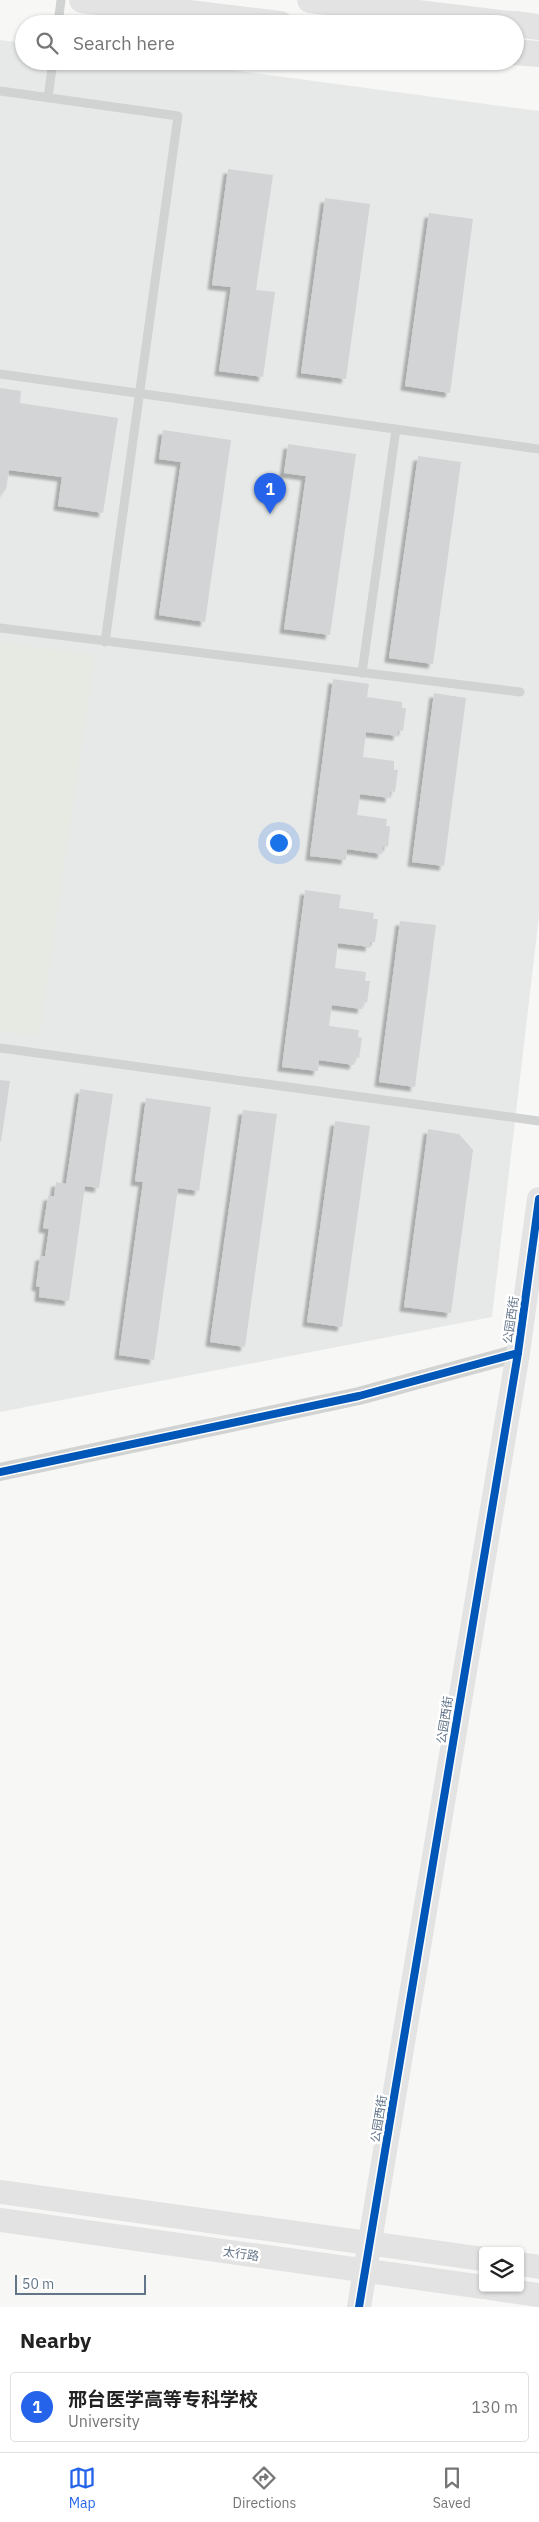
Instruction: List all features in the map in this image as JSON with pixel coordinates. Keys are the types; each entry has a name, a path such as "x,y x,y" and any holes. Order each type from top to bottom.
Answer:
{"main road":[{"path":"82,0 206,15"},
{"path":"310,0 435,15"},
{"path":"524,25 539,27"},
{"path":"524,53 539,54"}],"street":[{"name":"公园西街","path":"359,2307 518,1353 539,1199"},
{"path":"0,1472 359,1396 518,1353"},
{"path":"0,2192 479,2258"},
{"name":"太行路","path":"0,2220 479,2286"},
{"path":"524,2265 539,2267"},
{"path":"518,2292 539,2295"}],"lane":[{"path":"59,15 61,0"},
{"path":"48,98 52,70"},
{"path":"0,91 178,116 105,642"},
{"path":"0,374 539,449"},
{"path":"362,673 396,429"},
{"path":"0,628 520,692"},
{"path":"0,1048 539,1121"}],"shaded area":[{"path":"0,40 15,42 15,70 231,70 539,111 539,916 492,1317 0,1412"},
{"path":"0,642 95,655 39,1037 0,1031"}],"building":[{"path":"228,169 273,175 256,290 275,292 263,377 219,371 231,287 212,285"},
{"path":"325,198 370,204 346,379 301,373"},
{"path":"429,213 473,219 450,393 405,386"},
{"path":"0,388 21,391 20,403 118,418 103,513 58,506 62,477 9,470 6,489 0,496"},
{"path":"163,430 231,440 205,622 159,615 181,462 159,459"},
{"path":"288,444 356,454 330,635 284,629 306,476 284,473"},
{"path":"418,456 461,462 433,664 389,658"},
{"path":"333,679 369,684 367,697 402,702 402,708 406,708 403,731 398,730 398,736 366,732 363,757 394,761 394,770 398,770 395,792 390,791 390,798 360,794 357,815 387,819 386,826 390,826 388,847 383,846 382,854 347,849 346,860 310,856"},
{"path":"434,693 466,698 444,866 412,862"},
{"path":"305,890 341,895 339,908 374,913 373,919 378,919 375,942 370,942 370,947 338,943 335,968 366,972 365,981 370,981 367,1003 363,1002 362,1009 332,1005 329,1026 359,1030 358,1037 362,1038 359,1058 355,1057 354,1065 319,1060 318,1071 282,1067"},
{"path":"400,921 436,925 415,1087 379,1082"},
{"path":"0,1080 10,1081 1,1142 0,1141"},
{"path":"80,1089 113,1094 99,1188 85,1186 69,1301 39,1297 40,1287 36,1286 40,1256 45,1256 49,1229 43,1228 48,1196 54,1196 56,1182 66,1184"},
{"path":"146,1098 211,1107 199,1191 178,1188 154,1360 119,1355 143,1182 135,1181"},
{"path":"243,1110 277,1114 245,1347 210,1342"},
{"path":"335,1121 370,1126 342,1327 307,1322"},
{"path":"428,1129 459,1134 473,1150 451,1313 404,1307"}],"cycle path":[{"path":"359,2307 518,1353 539,1199"},
{"path":"0,1472 359,1396 518,1353"}],"place":[{"name":"邢台医学高等专科学校","path":"270,514"}]}
